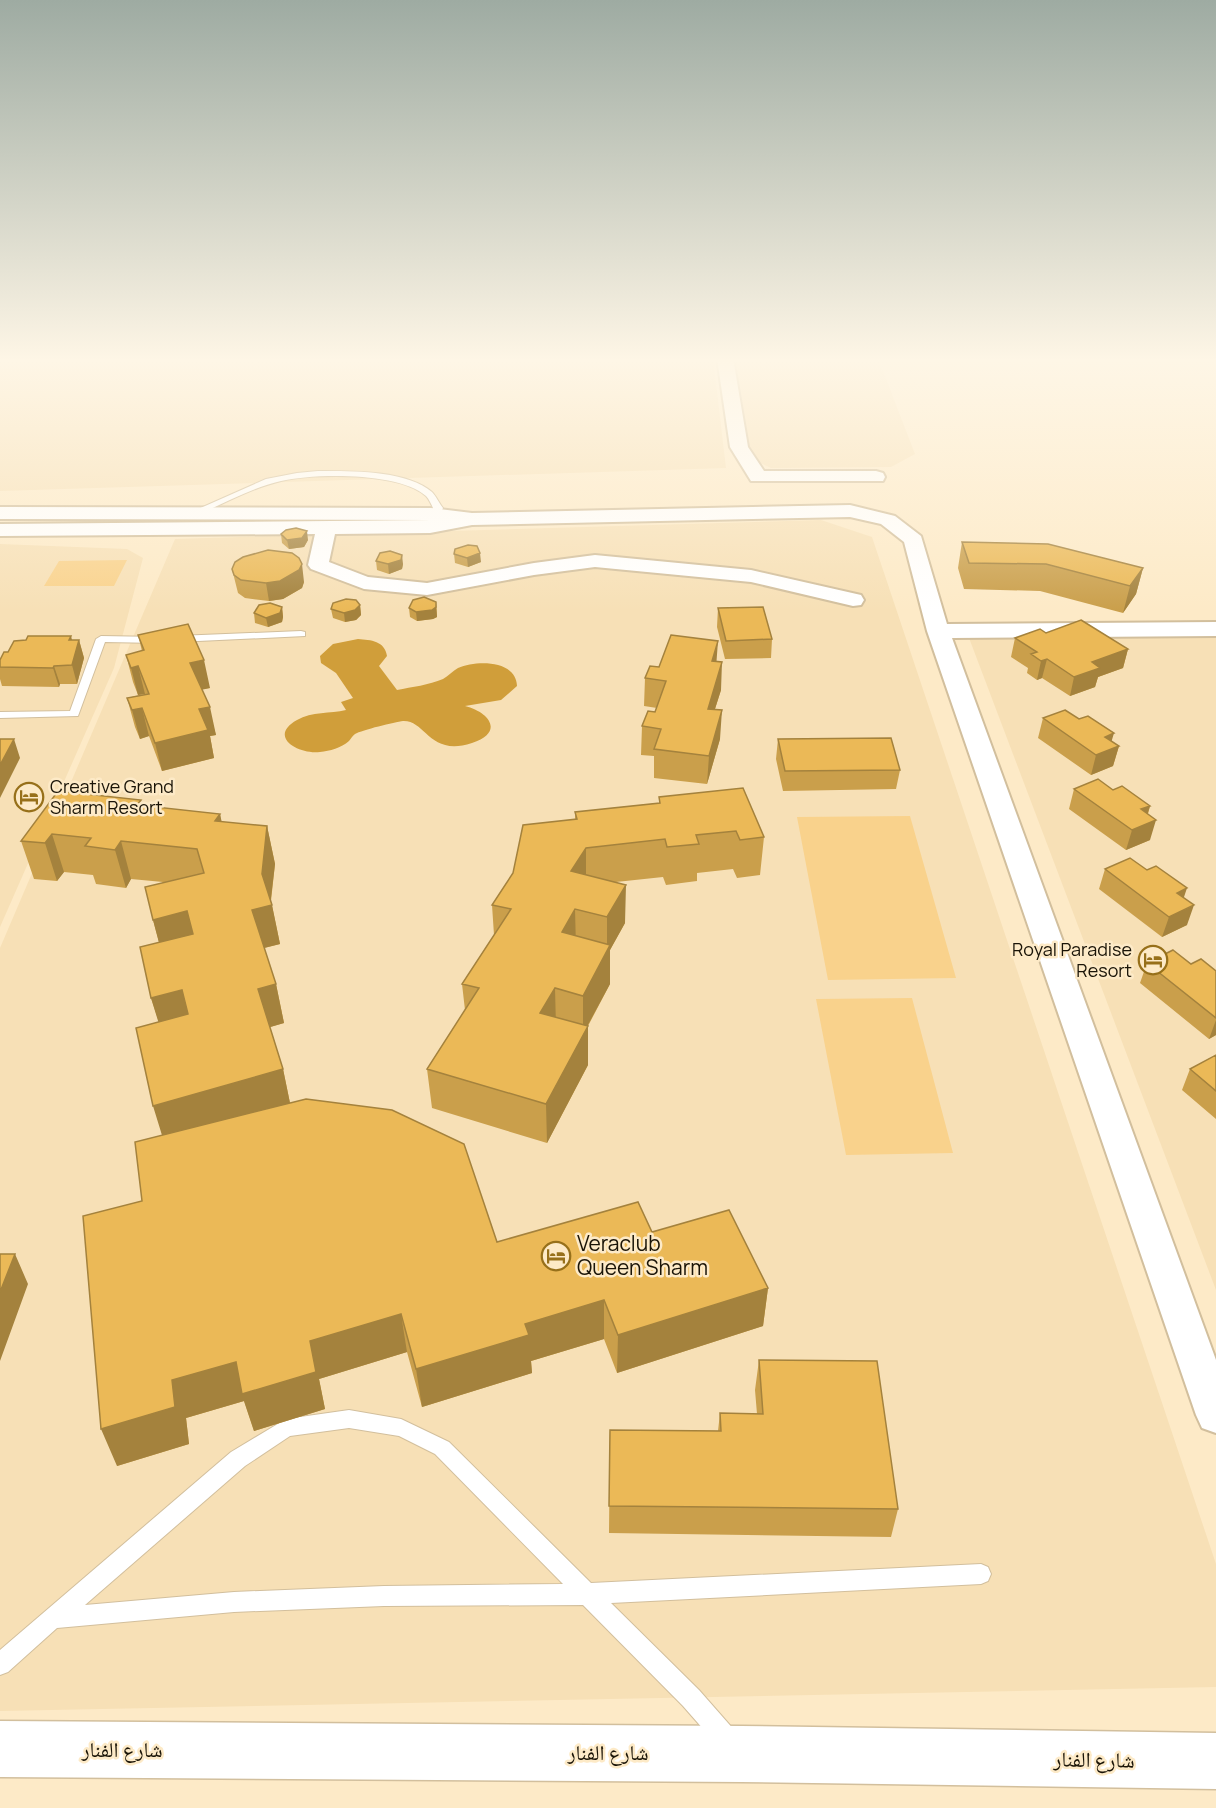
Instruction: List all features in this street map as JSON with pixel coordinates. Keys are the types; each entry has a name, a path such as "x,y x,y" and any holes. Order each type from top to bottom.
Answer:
{"main road":[{"name":"شارع الفنار","path":"0,1749 741,1754 1216,1761"}],"street":[{"path":"738,442 758,477 764,511"},
{"path":"758,477 876,477"},
{"path":"0,530 327,528 472,519 764,511 850,511 877,516 899,526 914,540 938,631 1216,1415"},
{"path":"0,513 192,514 433,521"},
{"path":"327,528 320,548 318,565 364,583 427,590 534,569 595,561 751,576 853,600"},
{"path":"938,631 1216,629"}],"lane":[{"path":"192,514 278,479 302,474 345,473 381,477 417,487 436,502 433,521"},
{"path":"0,715 74,714 101,639 150,640 301,634"},
{"path":"0,1664 238,1458 286,1428 349,1419 401,1428 442,1448 691,1698 741,1754"},
{"path":"55,1617 234,1602 384,1596 589,1594 981,1574"}],"shaded area":[{"path":"0,442 723,442 726,468 0,491"},
{"path":"748,442 911,442 915,454 891,467 771,468 750,458"},
{"name":"Veraclub Queen Sharm","path":"821,520 872,537 1216,1564 1216,1687 0,1711 0,948 175,539"},
{"name":"Creative Grand Sharm Resort","path":"0,544 127,549 143,558 114,668 0,927"},
{"path":"127,560 114,586 44,586 59,561"},
{"name":"Royal Paradise Resort","path":"966,630 1216,630 1216,1290"},
{"path":"358,639 372,641 383,647 387,656 379,666 397,690 438,681 466,665 485,663 510,671 515,677 517,686 501,700 465,706 486,717 491,728 482,738 472,743 458,746 446,745 437,742 411,722 403,721 359,732 346,743 331,750 303,751 289,744 285,733 289,726 297,720 309,715 346,710 341,702 353,698 336,673 321,663 320,656 333,644"},
{"path":"910,816 956,978 828,980 797,817"},
{"path":"912,998 953,1153 846,1155 816,999"}],"building":[{"path":"296,528 307,531 302,538 287,540 281,534 286,530"},
{"path":"962,542 1048,544 1143,568 1130,586 1046,564 969,563"},
{"path":"468,545 477,546 480,553 467,558 454,554 455,549"},
{"path":"268,550 292,553 299,558 302,564 299,570 280,581 266,583 241,580 234,575 232,569 235,562 243,557"},
{"path":"390,551 402,555 401,560 388,564 376,561 380,553"},
{"path":"424,597 436,602 436,607 432,610 416,612 409,608 413,600"},
{"path":"346,599 356,600 360,605 355,610 344,613 331,609 333,603"},
{"path":"270,603 282,607 280,613 266,618 254,613 259,605"},
{"path":"763,607 772,639 726,641 718,608"},
{"path":"1081,620 1128,649 1092,662 1100,668 1074,677 1047,659 1041,661 1031,654 1037,652 1015,638 1040,629 1046,633"},
{"path":"188,624 204,660 190,663 210,707 199,709 208,730 155,743 142,708 132,710 127,698 149,694 138,666 131,668 126,655 144,650 138,635"},
{"path":"671,635 718,641 712,661 722,662 708,709 722,710 709,756 654,749 661,729 642,726 648,711 655,712 666,681 645,678 650,666 659,667"},
{"path":"28,636 71,636 69,640 79,640 72,665 54,666 53,668 0,667 0,660 4,652 8,652 14,641 26,640"},
{"path":"1065,710 1079,719 1088,716 1114,733 1105,737 1119,746 1096,755 1043,718"},
{"path":"891,738 900,770 785,771 778,739"},
{"path":"0,739 14,739 0,765"},
{"path":"1098,779 1113,790 1122,786 1150,806 1141,809 1156,820 1132,830 1074,789"},
{"path":"743,788 764,837 740,840 736,831 696,835 699,844 667,847 665,839 586,848 571,871 626,885 607,917 575,909 562,932 610,945 583,996 555,988 540,1013 588,1026 546,1104 427,1069 479,988 462,984 511,909 492,905 513,873 523,825 577,819 575,812 660,803 659,797"},
{"path":"58,791 141,800 137,805 220,814 215,821 267,826 262,874 272,905 252,910 276,984 258,989 283,1069 153,1106 136,1028 188,1014 182,990 151,998 140,947 193,934 187,911 153,920 145,887 204,873 197,849 121,841 115,850 85,846 91,838 52,834 45,843 21,841"},
{"path":"1130,858 1147,870 1156,866 1187,888 1177,893 1194,905 1169,917 1105,869"},
{"path":"1173,950 1191,964 1201,959 1216,971 1216,1018 1147,963"},
{"path":"1216,1055 1216,1091 1190,1069"},
{"path":"306,1099 392,1110 464,1144 497,1242 638,1202 652,1232 729,1210 768,1288 618,1335 604,1300 525,1324 529,1335 416,1369 401,1314 310,1341 316,1372 242,1394 236,1362 172,1380 175,1407 101,1429 83,1216 142,1201 135,1142"},
{"path":"0,1254 15,1254 0,1292"},
{"path":"759,1360 877,1361 898,1509 609,1506 610,1430 721,1431 720,1413 763,1414"}],"place":[{"name":"Creative Grand Sharm Resort","path":"29,797"},
{"name":"Royal Paradise Resort","path":"1153,960"},
{"name":"Veraclub Queen Sharm","path":"556,1256"}]}
